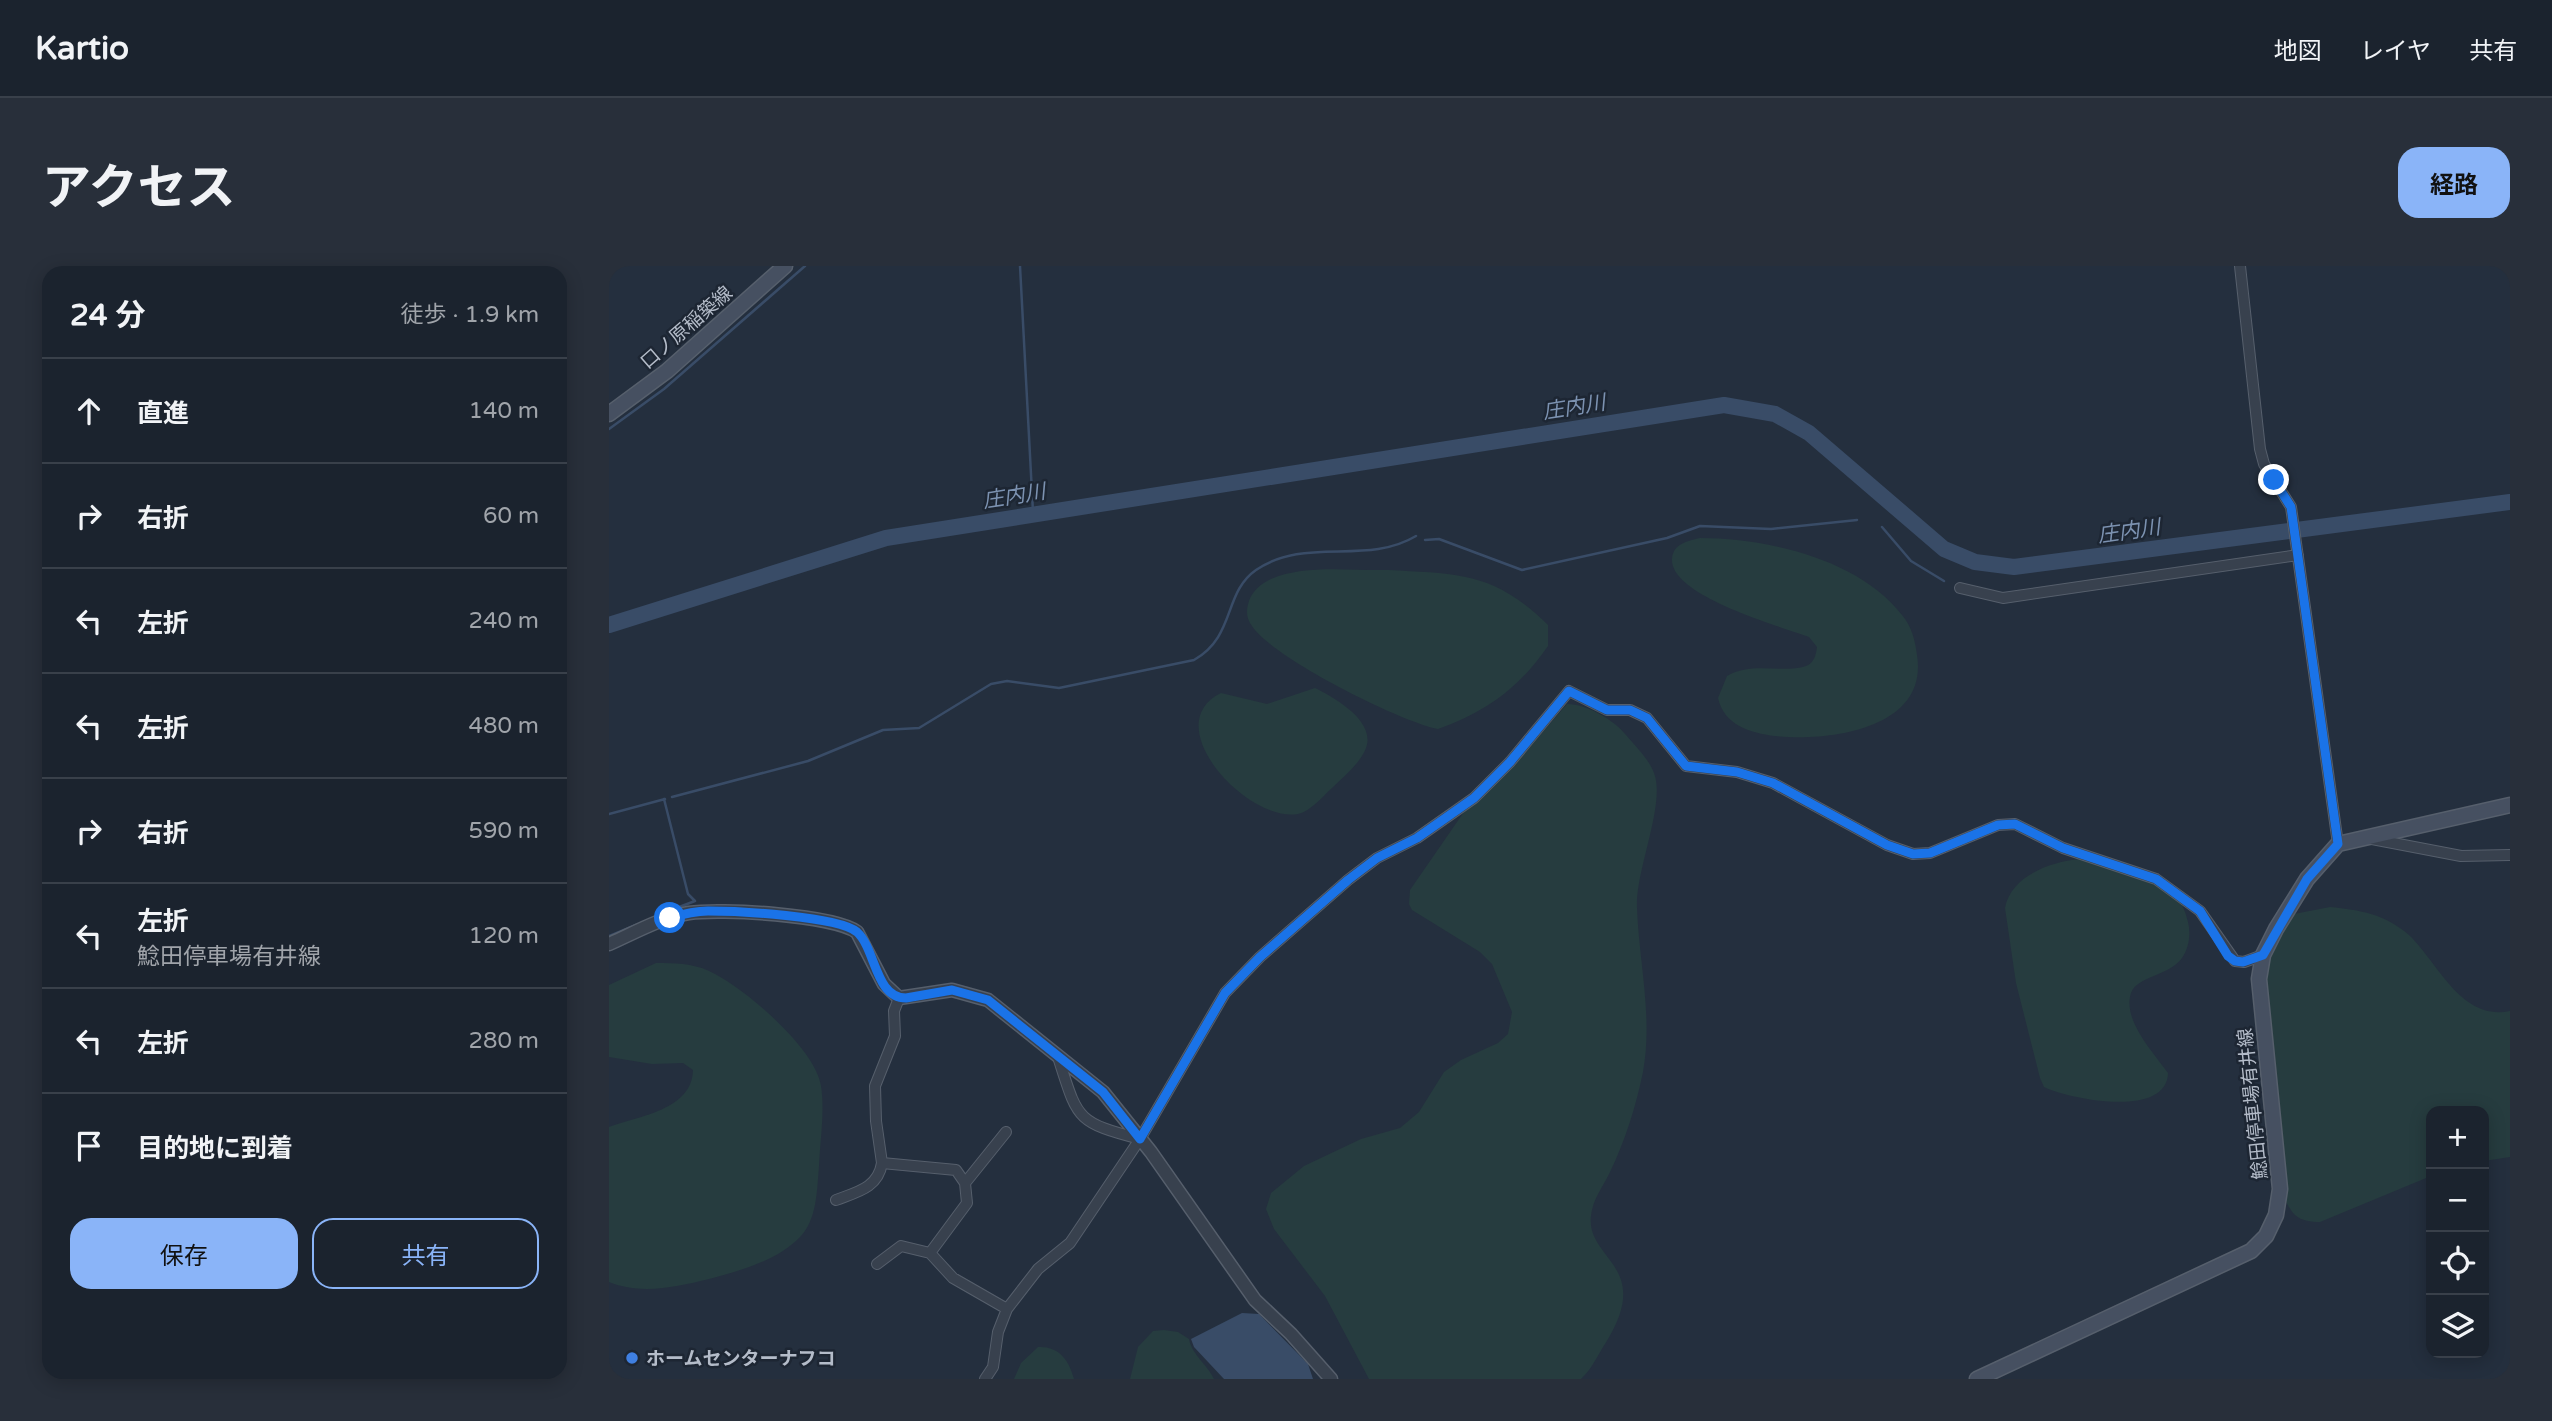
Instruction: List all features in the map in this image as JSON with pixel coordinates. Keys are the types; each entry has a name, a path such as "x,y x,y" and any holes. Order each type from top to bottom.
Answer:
{"main road":[{"name":"口ノ原稲築線","path":"609,414 667,372 785,266"},
{"path":"2338,844 2510,805"},
{"name":"鯰田停車場有井線","path":"1977,1379 2210,1272 2251,1251 2266,1236 2276,1215 2280,1189 2259,979 2263,955 2307,879 2338,844"}],"street":[{"path":"2240,266 2260,449 2264,464 2291,507 2338,844"},
{"path":"1960,588 2003,598 2298,554"},
{"path":"985,1379 993,1367 999,1332 1007,1309 1038,1269 1070,1243 1140,1139 1225,993 1260,957 1348,880 1377,858 1417,838 1474,798 1510,762 1569,691 1607,710 1630,710 1647,718 1686,766 1737,772 1773,783 1887,845 1906,852 1930,853 1998,825 2015,824 2063,848 2156,879 2200,911 2235,961 2243,962 2263,955"},
{"path":"2361,837 2468,856 2510,855"},
{"path":"609,944 686,913 707,911 829,921 857,932 884,984 899,998"},
{"path":"899,998 942,990 974,994 988,1000 1103,1092 1140,1139 1255,1300 1291,1334 1331,1379"},
{"path":"836,1200 871,1186 878,1179 883,1163 876,1121 875,1086 895,1036 894,1011 899,998"},
{"path":"1058,1055 1073,1107 1083,1119 1100,1128 1140,1139"},
{"path":"965,1183 1006,1132"},
{"path":"883,1163 956,1170 965,1183 967,1203 930,1253"},
{"path":"877,1264 901,1246 930,1253 953,1278 1007,1309"}],"green space":[{"path":"1700,538 1754,542 1810,556 1862,579 1884,596 1911,629 1915,644 1917,680 1907,700 1892,715 1871,726 1822,736 1766,735 1748,730 1732,721 1721,707 1718,698 1727,676 1747,669 1806,666 1814,658 1817,647 1809,637 1729,608 1688,585 1676,573 1673,554 1681,544"},
{"path":"1328,569 1456,575 1493,585 1529,608 1548,625 1548,646 1525,674 1500,697 1471,715 1438,729 1395,714 1310,671 1264,639 1249,620 1247,611 1250,597 1264,583 1284,574"},
{"path":"1315,688 1343,704 1360,720 1367,738 1366,748 1351,770 1312,807 1298,814 1278,813 1256,803 1235,788 1216,769 1204,748 1199,727 1204,708 1221,693 1267,704"},
{"path":"1567,704 1591,710 1621,729 1649,763 1657,786 1637,908 1647,1031 1643,1072 1625,1136 1592,1210 1591,1227 1596,1240 1621,1279 1623,1296 1619,1317 1594,1362 1581,1379 1369,1379 1325,1296 1274,1229 1266,1209 1271,1193 1304,1166 1361,1139 1400,1128 1419,1112 1444,1072 1461,1060 1498,1043 1508,1034 1512,1012 1492,964 1480,952 1412,910 1409,904 1410,890 1466,809 1509,771"},
{"path":"2079,859 2130,866 2161,880 2173,891 2182,905 2188,922 2189,941 2182,958 2169,969 2134,987 2131,993 2129,1003 2135,1025 2168,1073 2163,1087 2152,1096 2135,1101 2094,1100 2044,1087 2016,983 2005,908 2009,897 2023,879 2044,867"},
{"path":"2330,907 2362,912 2391,922 2409,935 2464,999 2493,1012 2510,1011 2510,1157 2489,1160 2489,1106 2426,1106 2426,1178 2320,1222 2304,1220 2295,1215 2282,1194 2274,1162 2268,1122 2265,1033 2270,929 2289,915"},
{"path":"656,963 676,963 703,968 740,990 776,1020 816,1071 821,1086 822,1116 815,1204 810,1222 800,1237 780,1253 745,1269 684,1285 646,1289 609,1282 609,1127 648,1115 674,1103 684,1094 693,1070 683,1063 652,1064 609,1057 609,985"},
{"path":"1153,1331 1178,1332 1189,1339 1193,1350 1214,1379 1130,1379 1138,1347"},
{"path":"1038,1347 1052,1349 1062,1356 1074,1379 1014,1379 1021,1363"}],"water":[{"path":"1242,1313 1259,1314 1308,1364 1313,1379 1224,1379 1194,1347 1191,1339"}],"waterway":[{"path":"609,429 664,389 805,266"},
{"path":"1020,266 1033,512"},
{"name":"庄内川","path":"609,625 886,538 1724,405 1775,414 1809,433 1944,549 1975,562 2014,567 2510,502"},
{"path":"1425,540 1439,539 1522,570 1667,538 1700,526 1771,529 1857,520"},
{"path":"1882,527 1911,561 1944,581"},
{"path":"672,797 808,761 883,730 919,728 991,684 1007,681 1059,688 1194,660 1217,639 1238,590 1256,570 1275,560 1295,555 1377,549 1397,545 1416,536"},
{"path":"658,915 695,901 688,894 664,799"},
{"path":"609,814 665,799"},
{"path":"609,936 636,925"}],"place":[{"name":"ホームセンターナフコ","path":"632,1358"}],"route":[{"path":"670,918 707,911 803,918 850,927 864,940 889,992 899,998 906,998 952,990 964,991 988,1000 1103,1092 1140,1139 1225,993 1260,957 1348,880 1377,858 1417,838 1474,798 1510,762 1569,691 1607,710 1638,712 1664,735 1686,766 1737,772 1773,783 1887,845 1906,852 1930,853 1998,825 2015,824 2063,848 2156,879 2200,911 2228,956 2243,962 2263,955 2307,879 2338,844 2291,507 2274,480"}]}
